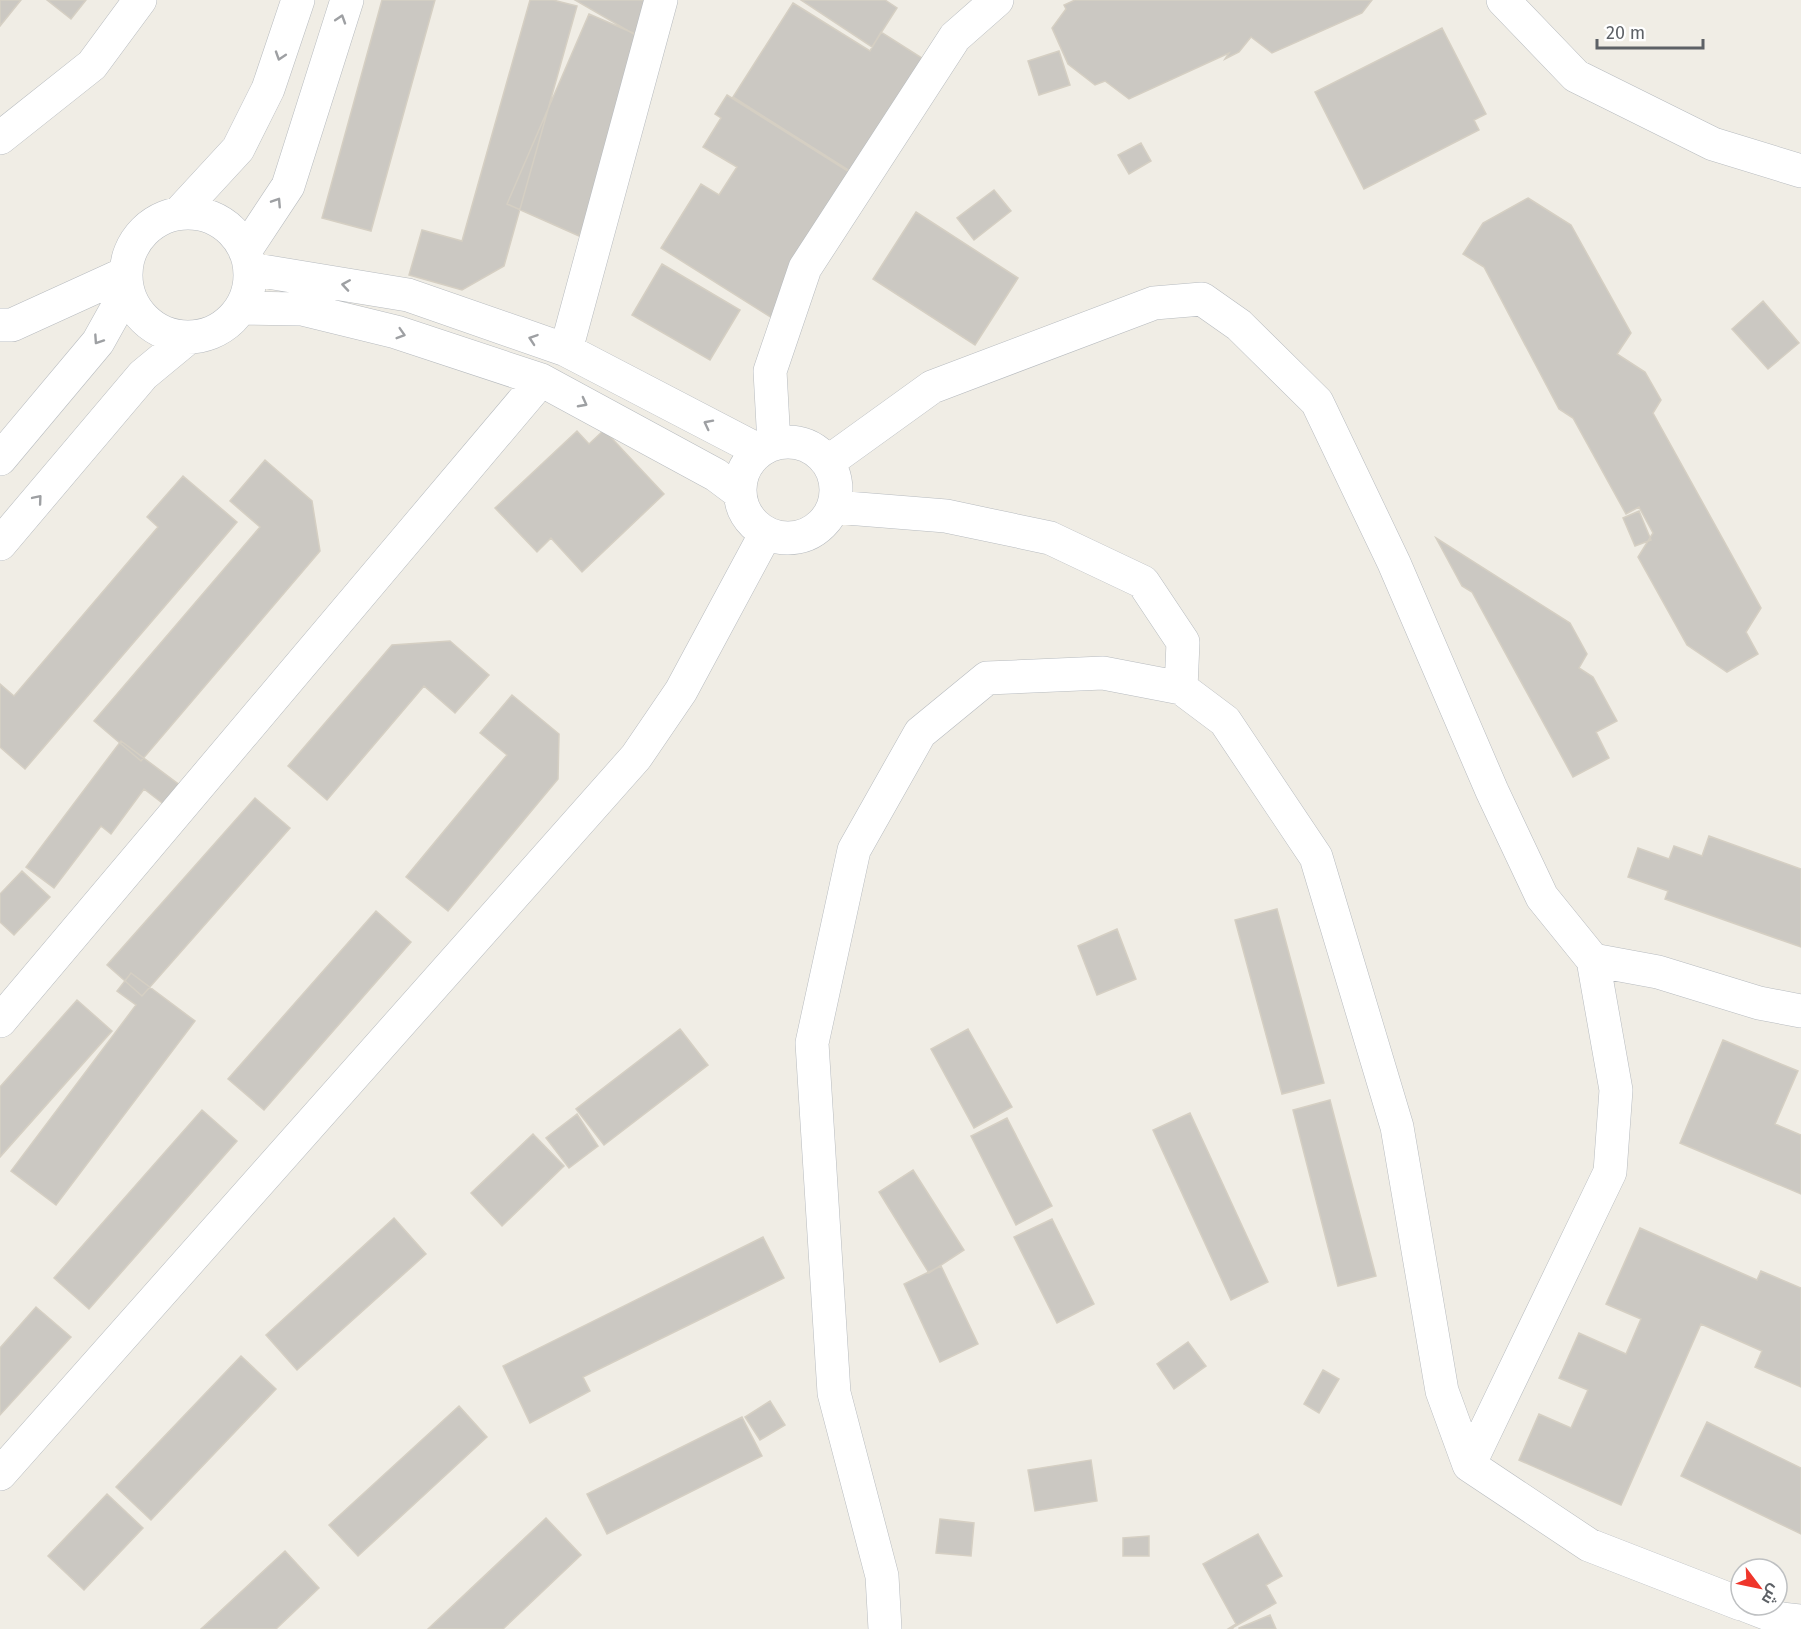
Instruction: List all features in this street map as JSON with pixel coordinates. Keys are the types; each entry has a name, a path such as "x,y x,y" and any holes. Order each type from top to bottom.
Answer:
{"street":[{"path":"0,138 92,65 140,0"},
{"path":"179,213 238,149 268,90 298,0"},
{"path":"248,260 288,186 347,0"},
{"path":"566,350 661,0"},
{"path":"767,447 770,371 805,268 955,37 997,0"},
{"path":"1503,0 1576,76 1713,144 1801,171"},
{"path":"0,459 98,342 125,282 132,249 143,231 160,219 179,213 200,214 218,221 234,233 248,260 248,289 241,308 227,323 209,334 189,338 168,334 149,324 135,309 125,282"},
{"path":"248,260 408,295 566,350 767,447"},
{"path":"0,325 12,324 125,282"},
{"path":"828,462 932,387 1154,303 1202,299 1239,325 1317,402 1394,563 1492,791 1542,897 1593,960 1616,1090 1610,1172 1469,1465"},
{"path":"241,308 302,309 396,332 542,380 716,475 740,493"},
{"path":"0,544 144,375 189,338"},
{"path":"0,1021 542,380"},
{"path":"789,442 804,444 818,452 828,462 835,476 834,507 826,520 814,530 799,537 782,537 766,533 753,523 744,509 740,493 742,476 749,462 767,447 789,442"},
{"path":"834,507 946,516 1050,538 1143,582 1183,642 1181,688"},
{"path":"0,1474 636,757 681,691 766,533"},
{"path":"885,1629 882,1576 834,1393 812,1043 854,850 920,733 987,678 1103,673 1181,688 1225,721 1316,857 1398,1127 1442,1391 1469,1465 1589,1545 1729,1599"},
{"path":"1593,960 1658,972 1759,1003 1801,1011"},
{"path":"1776,1617 1801,1621"}],"building":[{"path":"0,0 21,0 0,26"},
{"path":"47,0 86,0 71,19"},
{"path":"382,0 435,0 371,231 322,218"},
{"path":"530,0 553,0 577,6 504,266 462,290 409,275 422,230 462,241"},
{"path":"575,0 665,0 644,40"},
{"path":"801,0 885,0 897,8 872,47"},
{"path":"1075,0 1372,0 1362,13 1272,53 1251,37 1239,52 1225,59 1229,53 1129,99 1105,81 1095,85 1068,64 1052,28 1066,9 1064,5"},
{"path":"793,3 870,51 881,32 936,67 864,180 733,97"},
{"path":"589,14 661,45 579,236 507,204"},
{"path":"1442,28 1486,114 1474,120 1479,130 1364,189 1315,92"},
{"path":"1059,51 1070,85 1039,95 1028,61"},
{"path":"727,95 862,180 780,323 661,248 701,184 719,195 737,167 703,147 721,118 715,114"},
{"path":"1141,143 1151,161 1129,174 1118,155"},
{"path":"994,190 1011,211 974,240 957,218"},
{"path":"1528,198 1571,225 1631,333 1617,354 1645,372 1661,400 1653,413 1761,608 1746,632 1758,654 1727,672 1687,645 1638,557 1653,533 1639,507 1626,514 1573,418 1559,409 1484,267 1463,254 1483,223"},
{"path":"916,212 1018,278 975,345 873,279"},
{"path":"662,264 740,310 710,360 632,315"},
{"path":"1763,301 1799,343 1768,369 1732,329"},
{"path":"604,430 664,494 582,572 551,538 537,552 495,508 577,431 589,444"},
{"path":"265,460 312,501 320,551 141,761 94,721 260,527 230,501"},
{"path":"183,476 237,522 25,769 0,747 0,684 14,696 158,527 147,517"},
{"path":"1639,511 1651,540 1635,546 1623,518"},
{"path":"1436,538 1570,623 1587,654 1579,668 1593,677 1617,721 1596,732 1609,758 1573,777 1472,592 1462,586"},
{"path":"450,641 489,675 455,713 424,686 327,800 288,766 392,645"},
{"path":"512,695 559,734 558,779 448,911 406,877 507,755 480,733"},
{"path":"121,741 189,792 174,812 144,789 111,834 101,826 54,888 26,867"},
{"path":"255,798 290,828 142,996 107,965"},
{"path":"1709,836 1801,869 1801,947 1665,899 1668,891 1628,877 1638,848 1669,859 1674,846 1702,856"},
{"path":"22,871 50,897 14,935 0,922 0,894"},
{"path":"1277,909 1324,1083 1282,1094 1235,920"},
{"path":"376,911 411,942 264,1110 228,1079"},
{"path":"1117,929 1136,979 1097,995 1078,946"},
{"path":"131,973 195,1021 56,1205 11,1171 136,1005 117,991"},
{"path":"77,1000 112,1031 0,1157 0,1087"},
{"path":"680,1029 708,1065 604,1145 576,1109"},
{"path":"968,1029 1012,1107 974,1128 931,1049"},
{"path":"1723,1040 1798,1071 1775,1124 1801,1135 1801,1194 1680,1143"},
{"path":"1330,1100 1376,1276 1338,1286 1293,1110"},
{"path":"202,1110 237,1141 89,1309 54,1278"},
{"path":"1190,1113 1268,1282 1231,1300 1153,1130"},
{"path":"577,1114 598,1146 569,1168 546,1138"},
{"path":"1007,1118 1052,1206 1016,1225 971,1136"},
{"path":"533,1134 564,1166 502,1226 471,1193"},
{"path":"913,1170 964,1250 929,1273 879,1192"},
{"path":"394,1218 426,1254 297,1370 266,1335"},
{"path":"1052,1219 1094,1304 1057,1323 1014,1237"},
{"path":"1640,1228 1757,1280 1761,1271 1801,1288 1801,1387 1755,1367 1762,1351 1701,1324 1621,1505 1519,1460 1539,1414 1571,1428 1588,1390 1559,1378 1579,1333 1626,1354 1641,1319 1606,1304"},
{"path":"763,1237 784,1278 583,1377 590,1391 530,1423 503,1366"},
{"path":"941,1266 978,1344 940,1362 904,1284"},
{"path":"36,1307 71,1337 0,1415 0,1348"},
{"path":"1188,1342 1206,1366 1174,1389 1157,1364"},
{"path":"241,1356 276,1389 151,1520 116,1487"},
{"path":"1323,1370 1339,1379 1319,1413 1304,1404"},
{"path":"770,1401 785,1425 760,1440 745,1417"},
{"path":"459,1406 487,1437 358,1556 329,1525"},
{"path":"742,1417 762,1456 607,1534 587,1494"},
{"path":"1707,1422 1801,1468 1801,1534 1681,1476"},
{"path":"1091,1460 1097,1501 1035,1511 1028,1470"},
{"path":"107,1494 143,1528 84,1590 48,1556"},
{"path":"546,1518 581,1555 503,1629 428,1629"},
{"path":"940,1519 974,1523 971,1556 936,1553"},
{"path":"1258,1534 1282,1576 1266,1585 1276,1603 1233,1629 1228,1629 1236,1624 1203,1564"},
{"path":"1149,1536 1149,1556 1123,1556 1123,1538"},
{"path":"285,1551 319,1588 276,1629 201,1629"},
{"path":"1270,1615 1276,1629 1239,1629 1239,1628"}]}
